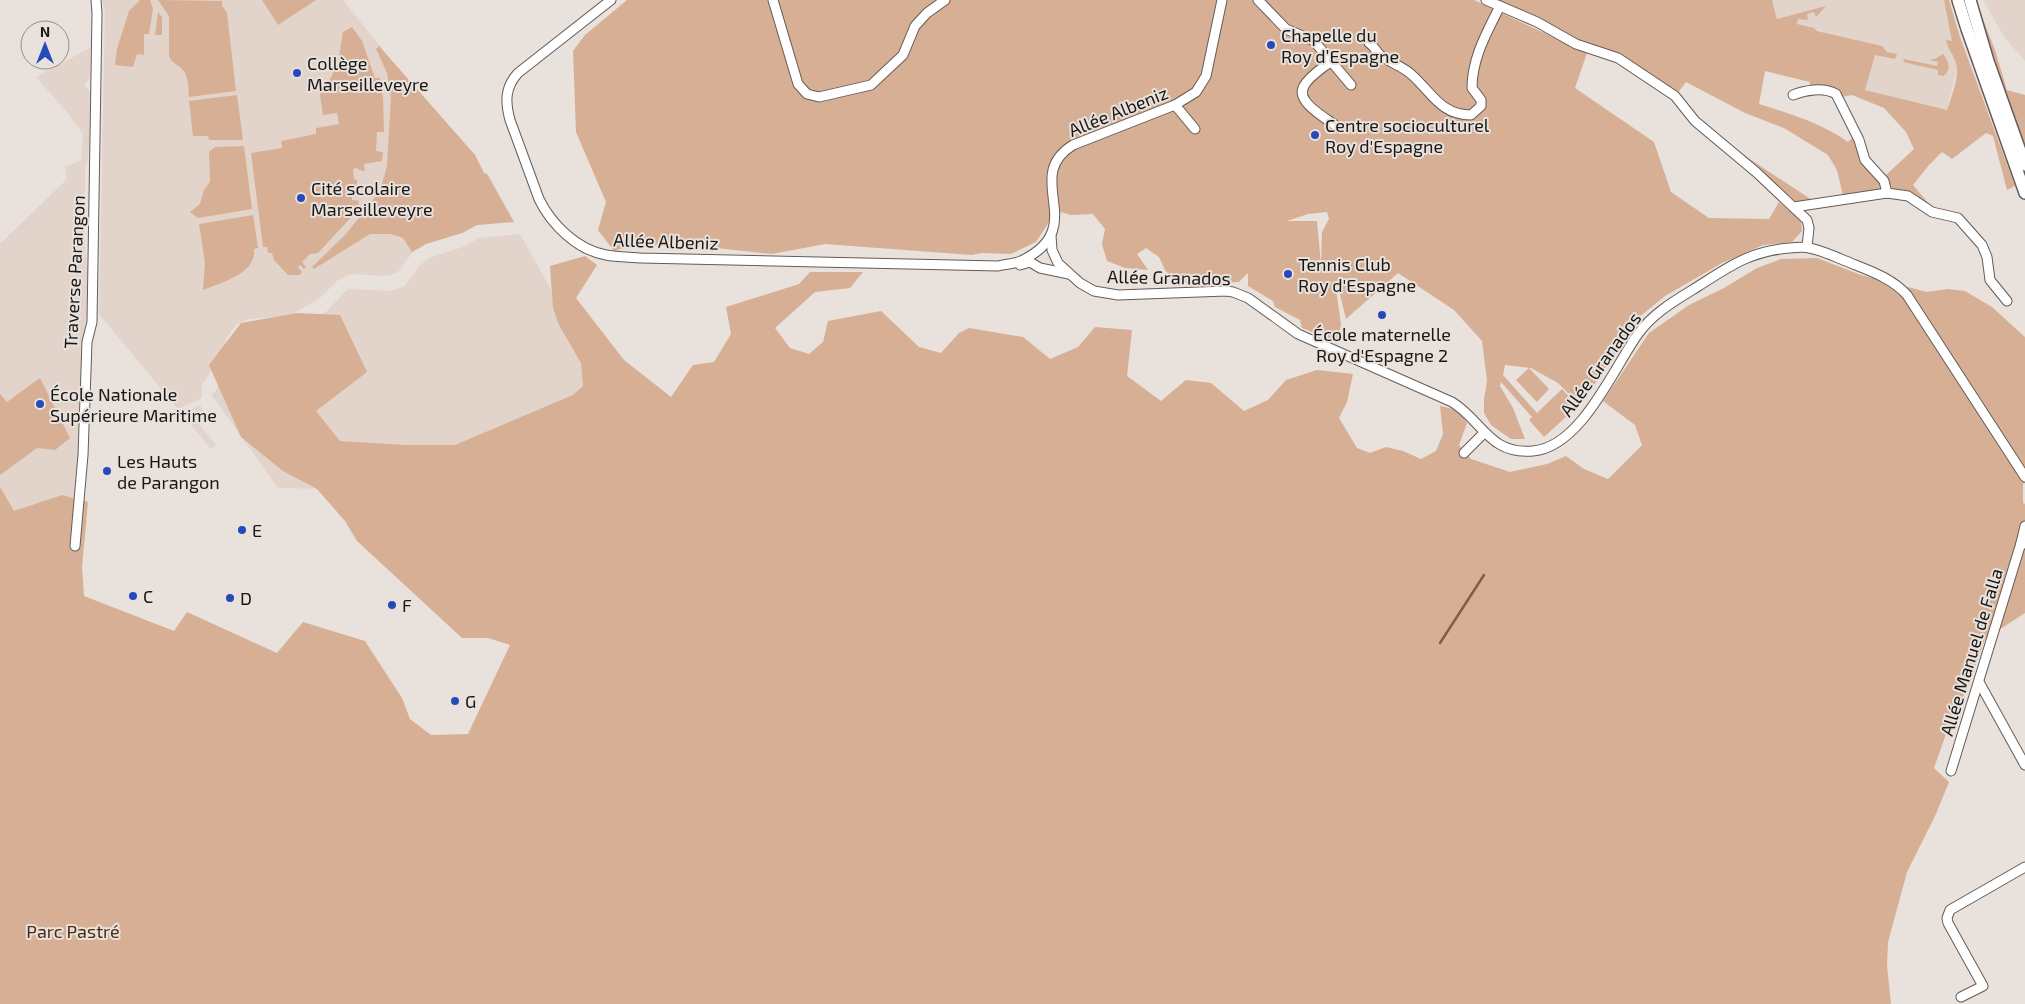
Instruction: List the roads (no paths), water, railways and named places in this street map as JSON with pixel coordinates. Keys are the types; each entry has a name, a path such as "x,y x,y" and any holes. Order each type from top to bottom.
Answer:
{"street":[{"name":"Traverse Parangon","path":"75,546 83,456 87,342 92,322 96,0"},
{"name":"Allée Albeniz","path":"611,0 518,73 512,79 507,93 507,109 510,120 542,205 562,231 584,247 605,255 635,258 998,266 1020,261 1035,251 1051,235 1056,215 1051,176 1060,155 1073,145 1175,105 1191,96 1204,82 1222,0"},
{"path":"773,0 798,84 807,94 819,97 871,85 903,55 915,26 927,13 945,0"},
{"path":"1258,0 1286,29 1314,41 1352,85"},
{"path":"1486,0 1537,22 1576,44 1618,58 1675,96 1694,122 1794,207 1806,220 1809,228 1808,247"},
{"path":"1966,5 2025,165"},
{"path":"1966,5 1966,30 2025,193"},
{"path":"1369,43 1376,48 1379,54 1412,75 1446,110 1471,115 1481,106 1481,100 1472,88 1474,64 1500,6"},
{"path":"1331,61 1304,84 1301,92 1304,102 1339,128"},
{"path":"1793,95 1818,90 1831,91 1836,94 1859,140 1865,160 1884,181 1887,193"},
{"path":"1175,105 1195,129"},
{"path":"1794,207 1887,193 1908,196 1932,212 1958,218 1965,224 1984,250 1990,280 2007,302"},
{"name":"Allée Granados","path":"1051,235 1054,256 1069,274 1087,288 1108,294 1218,291 1240,294 1298,334 1452,402 1498,444 1525,451 1544,449 1560,442 1593,406 1639,333 1661,310 1748,257 1769,250 1808,247 1837,257 1898,285 1907,295 2025,477"},
{"name":"Allée Albeniz","path":"1030,262 1035,251"},
{"path":"998,266 1012,267 1030,262"},
{"name":"Allée Granados","path":"1030,262 1040,268 1069,274"},
{"path":"1464,453 1484,433"},
{"path":"2023,544 2025,526"},
{"name":"Allée Manuel de Falla","path":"1951,771 2023,544"},
{"path":"1978,682 2025,765"},
{"path":"1961,997 1982,986 1948,923 1947,918 1950,910 2025,867"}],"waterway":[{"path":"1440,643 1484,575"}],"place":[{"name":"Chapelle du Roy d’Espagne","path":"1271,45"},
{"name":"Collège Marseilleveyre","path":"297,73"},
{"name":"Centre socioculturel Roy d'Espagne","path":"1315,135"},
{"name":"Cité scolaire Marseilleveyre","path":"301,198"},
{"name":"Tennis Club Roy d'Espagne","path":"1288,274"},
{"name":"École maternelle Roy d'Espagne 2","path":"1382,315"},
{"name":"École Nationale Supérieure Maritime","path":"40,404"},
{"name":"Les Hauts de Parangon","path":"107,471"},
{"name":"E","path":"242,530"},
{"name":"C","path":"133,596"},
{"name":"D","path":"230,598"},
{"name":"F","path":"392,605"},
{"name":"G","path":"455,701"}],"park label":[{"name":"Parc Pastré","path":"73,931"}]}
